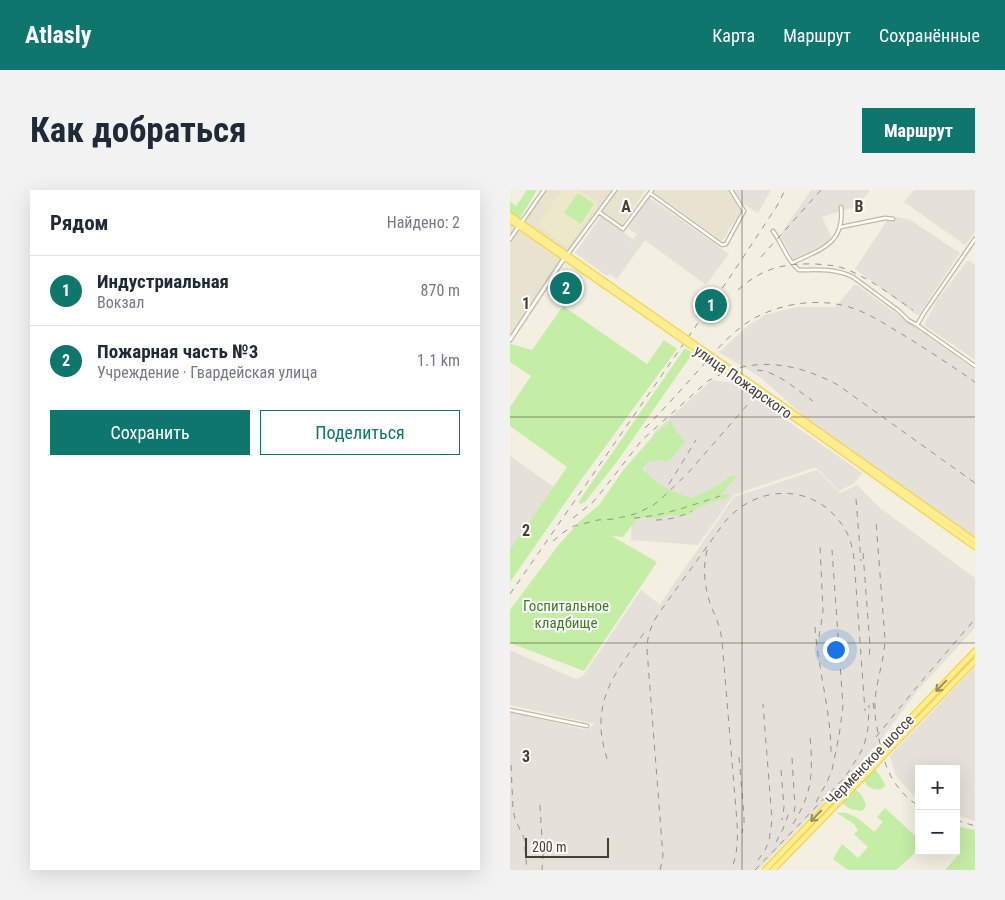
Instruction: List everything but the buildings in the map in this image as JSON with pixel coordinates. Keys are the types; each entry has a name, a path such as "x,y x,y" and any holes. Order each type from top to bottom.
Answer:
{"main road":[{"name":"улица Пожарского","path":"510,215 520,225"},
{"name":"улица Пожарского","path":"510,220 566,256 975,541"},
{"name":"улица Пожарского","path":"801,420 975,547"},
{"name":"Черменское шоссе","path":"765,870 975,651"},
{"name":"Черменское шоссе","path":"773,870 975,661"}],"street":[{"path":"510,239 544,190"},
{"path":"510,340 566,256 615,190"},
{"path":"599,212 623,229 651,191 722,244 726,244 744,211 731,190"},
{"path":"792,263 828,246 834,240 841,227 841,207"},
{"path":"841,227 885,218 893,219"},
{"path":"773,231 792,263 799,270 826,269 853,277 908,320 975,366"},
{"path":"917,325 975,239"},
{"path":"510,710 587,726"}],"shaded area":[{"path":"544,190 615,190 567,255 521,223"},
{"path":"562,190 579,190 598,203 568,248 537,225"},
{"path":"617,190 646,190 621,226 602,212"},
{"path":"655,190 728,190 741,211 722,241 654,192"},
{"path":"734,190 771,190 758,213 742,203"},
{"path":"811,190 870,190 858,206 822,217 831,236 827,243 793,259 780,235"},
{"path":"914,190 975,190 975,232 965,245 904,202"},
{"path":"649,197 729,254 706,285 627,227"},
{"path":"601,216 633,239 607,276 575,253"},
{"path":"890,216 909,219 960,253 918,316 855,269"},
{"path":"510,220 565,258 510,340"},
{"path":"637,234 645,240 617,279 608,273"},
{"path":"968,260 975,265 975,360 924,325 937,300"},
{"path":"855,284 975,370 975,538 807,419 760,377 719,352 749,325 765,315 796,307 835,307"},
{"path":"712,380 734,383 862,473 855,483 839,491 816,467 734,495 698,545 631,540 632,519 645,472 644,461 654,432"},
{"path":"510,456 560,491 510,565"},
{"path":"817,470 840,493 857,485 880,508 975,578 975,628 918,690 865,758 758,870 510,870 510,712 587,730 595,724 510,705 510,650 576,679 583,676 641,590 659,604 655,611 734,497"},
{"path":"975,667 975,821 960,816 960,765 915,765 915,797 896,776 890,756"}],"green space":[{"path":"527,190 537,190 519,220 510,214 510,201 516,206"},
{"path":"578,193 594,204 581,224 564,213"},
{"path":"563,306 647,364 664,340 677,349 583,477 510,582 510,550 567,467 510,426 510,407 531,376 510,362 510,345 532,350"},
{"path":"685,348 693,353 616,463 585,502 580,504 579,502 583,495"},
{"name":"Госпитальное кладбище","path":"671,421 685,442 670,460 666,462 660,460 647,462 643,469 665,488 693,498 717,486 732,475 737,476 720,495 729,494 729,496 724,500 720,499 698,508 686,516 667,515 661,519 644,517 636,520 623,537 612,536 657,562 584,671 510,643 510,610 557,547 579,522 599,505 624,469 656,433"},
{"path":"875,768 885,784 881,789 867,786 864,780"},
{"path":"854,790 863,798 866,806 861,811 850,809 842,803"},
{"path":"885,808 915,836 915,853 896,870 848,870 833,859 842,844 858,858 868,847 854,834 858,830 854,824 837,813 852,815 874,832 883,822 877,817"},
{"path":"960,827 975,830 975,870 945,870 960,855"}],"railway":[{"path":"510,594 732,274 777,206 785,190"},
{"path":"761,257 821,190"},
{"path":"738,290 756,277 774,268 804,264 830,265 843,268 861,276 913,310"},
{"path":"645,428 738,329 770,311 798,304 828,303 842,305 865,313 915,342 975,382"},
{"path":"573,518 592,503 642,440 708,381 740,367 757,365 773,365 806,371 838,385 975,483"},
{"path":"757,370 765,371 780,378 813,401"},
{"path":"553,541 574,526 635,514 652,506 687,474 749,403"},
{"path":"669,484 696,440"},
{"path":"660,870 663,856 647,650 649,635 659,613 724,523 738,509 754,500 771,495 788,494 806,497 822,504 836,516 847,533 854,559 865,711"},
{"path":"634,518 667,513 720,496"},
{"path":"856,499 861,561"},
{"path":"656,520 674,518 692,511"},
{"path":"875,709 885,640 876,521"},
{"path":"819,637 823,612 820,545"},
{"path":"707,550 705,581 709,600 720,628 722,641 737,822 737,846 731,870"},
{"path":"816,802 832,770 843,706 832,550"},
{"path":"863,553 870,646 869,658"},
{"path":"876,737 975,619"},
{"path":"815,627 829,722 831,753"},
{"path":"607,759 602,740 602,708 617,672 647,629"},
{"path":"873,703 884,760 897,786 906,797 915,803"},
{"path":"758,860 769,841 772,820 763,704"},
{"path":"755,870 845,777 864,746 868,728 869,705"},
{"path":"793,824 805,802 810,782 810,736"},
{"path":"739,757 744,815 742,833"},
{"path":"792,758 795,807 793,818"},
{"path":"511,765 513,809 515,819 524,838 527,870"},
{"path":"781,770 784,807 782,820"},
{"path":"540,805 542,870"},
{"path":"776,842 790,810"},
{"path":"960,821 975,826"}],"place":[{"name":"Пожарная часть №3","path":"566,288"},
{"name":"Индустриальная","path":"711,305"}]}
